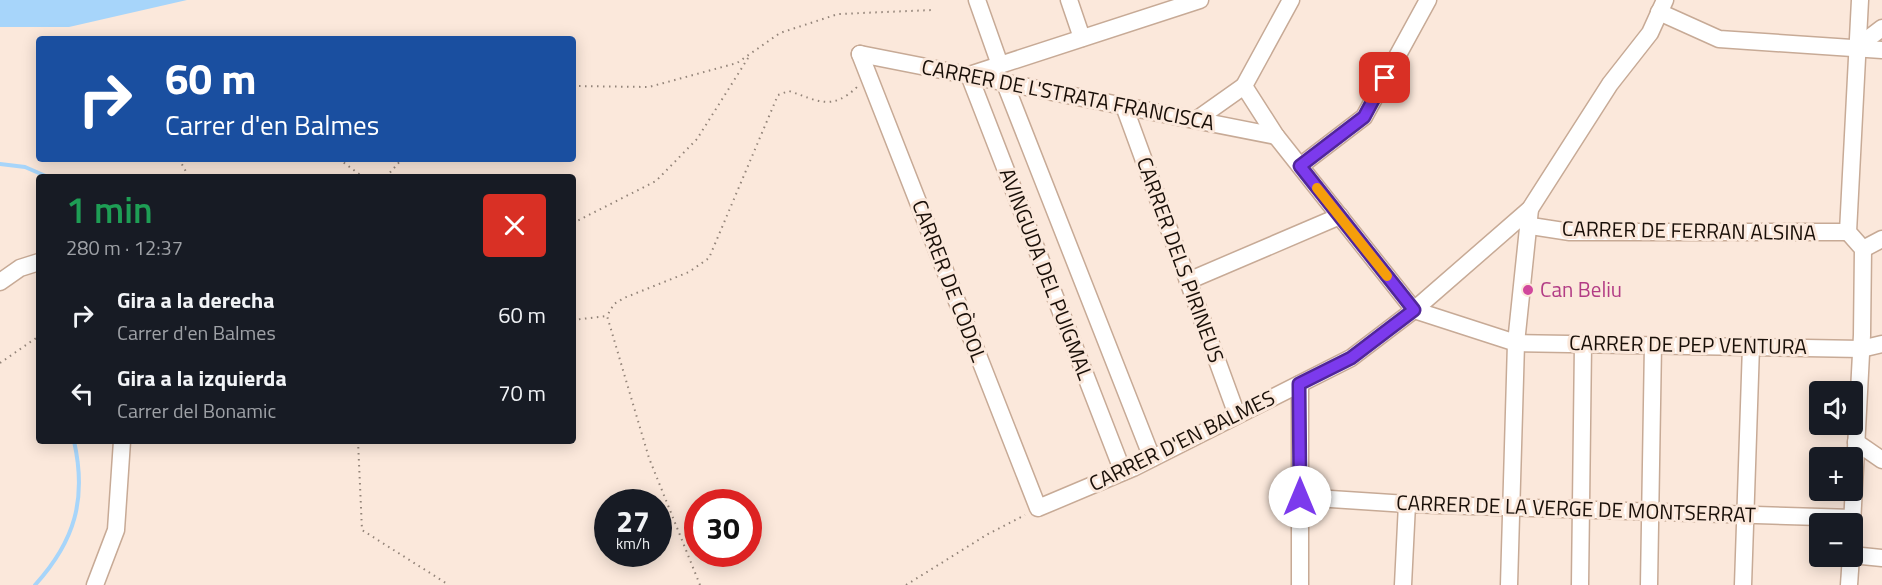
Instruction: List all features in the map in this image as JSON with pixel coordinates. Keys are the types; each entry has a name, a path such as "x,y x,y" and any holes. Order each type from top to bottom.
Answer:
{"street":[{"name":"AVINGUDA DEL PUIGMAL","path":"977,0 1002,73 1152,458"},
{"path":"1069,0 1082,38"},
{"path":"969,75 1002,73 1159,6 1200,0"},
{"path":"1196,120 1244,86 1292,0"},
{"path":"1300,166 1364,117 1428,0"},
{"path":"1853,513 1861,349 1863,249 1848,232 1860,0"},
{"path":"1662,6 1719,39 1781,45 1882,50"},
{"name":"CARRER D'EN BALMES","path":"1038,508 1123,472 1351,358 1414,310 1530,209 1610,84 1650,33 1662,6"},
{"path":"1857,47 1882,28"},
{"name":"CARRER DE L'STRATA FRANCISCA","path":"860,54 969,75"},
{"name":"CARRER DE CÒDOL","path":"860,54 1038,508"},
{"name":"CARRER DE L'STRATA FRANCISCA","path":"1002,73 1124,106 1276,135"},
{"name":"AVINGUDA DEL PUIGMAL","path":"969,75 1123,472"},
{"path":"1244,86 1276,135 1414,310"},
{"name":"CARRER DELS PIRINEUS","path":"1124,106 1237,415"},
{"path":"1509,585 1516,343 1531,226 1530,209"},
{"path":"1188,281 1340,216"},
{"name":"CARRER DE FERRAN ALSINA","path":"1531,226 1570,232 1848,232"},
{"path":"1863,249 1882,239"},
{"path":"0,282 20,267 36,263"},
{"name":"CARRER DE PEP VENTURA","path":"1414,310 1516,343 1861,349 1882,344"},
{"path":"1580,585 1583,344"},
{"path":"1649,585 1653,344"},
{"path":"1743,585 1751,346"},
{"path":"1299,384 1300,585"},
{"path":"1857,442 1882,460"},
{"path":"95,585 116,530 122,444"},
{"name":"CARRER DE LA VERGE DE MONTSERRAT","path":"1300,497 1407,504 1650,510 1809,518"},
{"path":"1403,585 1407,504"},
{"path":"1863,557 1882,558"},
{"path":"1849,585 1851,567"}],"path":[{"path":"576,86 649,87 737,63 780,33 838,14 933,10"},
{"path":"576,221 656,181 697,139 752,52"},
{"path":"700,585 649,458 607,316 614,304 689,272 709,258 778,95 789,91 813,102 829,103 849,95 869,76"},
{"path":"343,162 359,174"},
{"path":"389,174 399,162"},
{"path":"576,320 607,316"},
{"path":"0,363 36,338"},
{"path":"358,444 362,530 449,585"},
{"path":"906,585 988,534 1038,508"}],"water":[{"path":"0,0 187,0 69,27 0,27"}],"waterway":[{"path":"0,164 25,167 41,174"},
{"path":"35,585 60,552 74,518 79,482 75,444"}],"slow traffic":[{"path":"1317,188 1387,276"}],"place":[{"name":"Can Beliu","path":"1528,290"}],"route":[{"path":"1300,497 1299,384 1351,358 1414,310 1300,166 1364,117 1385,78"}]}
